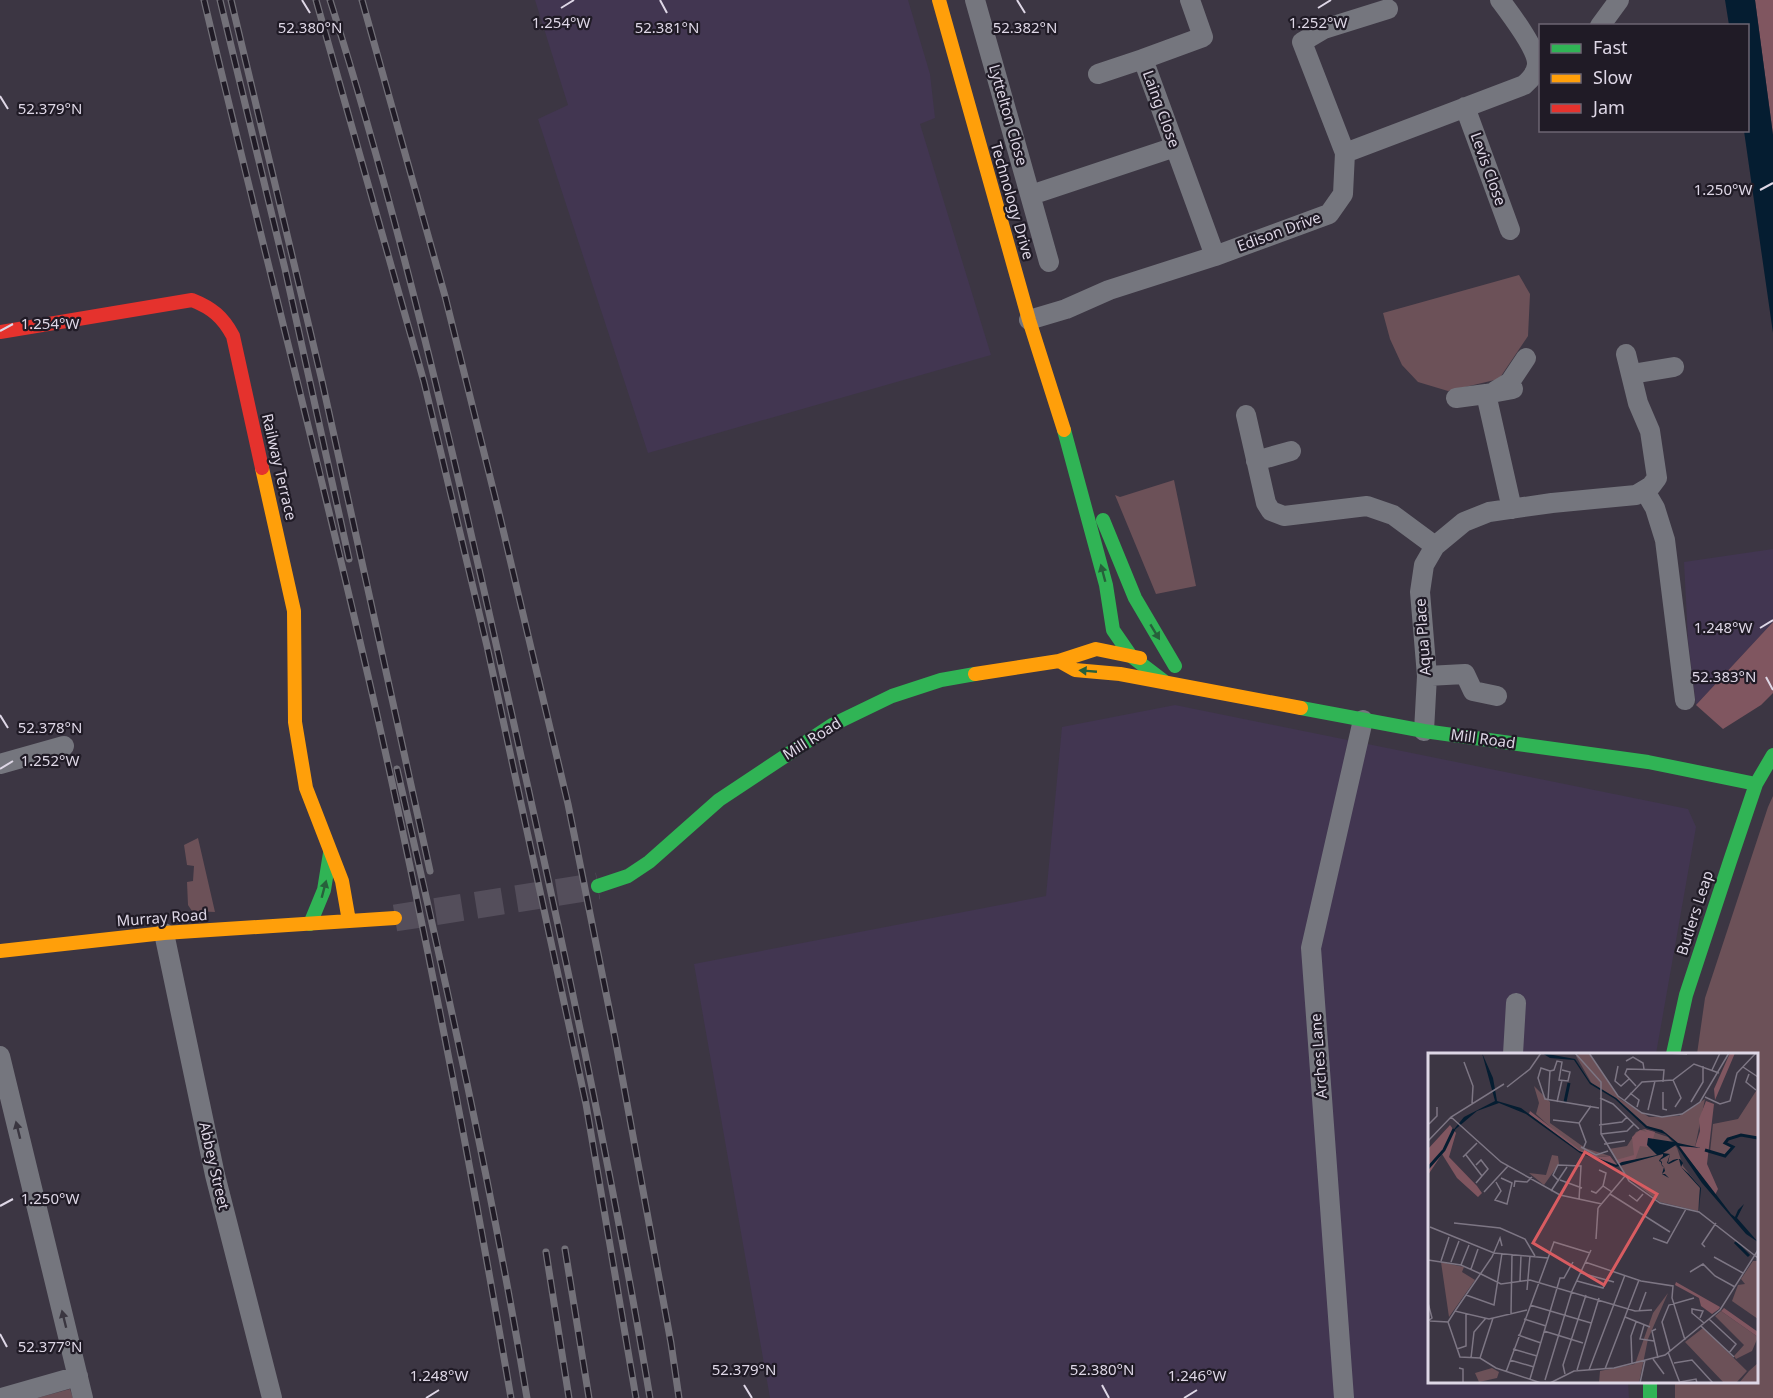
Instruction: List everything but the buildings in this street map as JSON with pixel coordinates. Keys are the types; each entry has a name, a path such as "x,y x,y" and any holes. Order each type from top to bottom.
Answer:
{"street":[{"name":"Technology Drive","path":"939,0 1029,320 1059,411 1106,585 1113,630"},
{"name":"Lyttelton Close","path":"975,0 1049,262"},
{"name":"Laing Close","path":"1191,0 1203,37 1143,58 1215,256"},
{"path":"1388,9 1324,29 1302,42 1345,153 1524,85 1537,72 1537,64 1517,22 1500,0"},
{"path":"1602,24 1626,1"},
{"path":"1098,74 1143,58"},
{"name":"Levis Close","path":"1465,108 1510,230"},
{"path":"1031,195 1174,147"},
{"name":"Edison Drive","path":"1029,320 1329,214 1343,194 1345,153"},
{"name":"Railway Terrace","path":"0,332 192,300 220,312 226,322 233,336 294,611 295,722 306,788 342,881 349,921"},
{"path":"1626,354 1638,403 1650,431 1655,460 1657,478 1646,490 1655,508 1665,540 1685,700"},
{"path":"1489,393 1510,381 1526,358"},
{"path":"1632,374 1674,367"},
{"path":"1456,398 1513,389"},
{"path":"1489,393 1512,509"},
{"name":"Technology Drive","path":"1059,411 1133,592 1175,666"},
{"path":"1246,415 1266,503 1271,511 1284,516 1367,506 1393,515 1435,546"},
{"path":"1256,461 1291,451"},
{"name":"Aqua Place","path":"1424,731 1427,676 1420,592 1424,565 1435,546 1464,522 1489,512 1636,495 1646,490"},
{"path":"1120,674 1131,656 1133,592"},
{"path":"1096,650 1113,630 1131,656 1165,682"},
{"path":"1096,650 1175,666"},
{"name":"Mill Road","path":"598,886 628,876 649,862 719,800 832,725 892,696 941,680 1059,661 1096,650"},
{"name":"Mill Road","path":"1059,661 1075,670 1120,674 1424,731 1648,762 1756,784"},
{"name":"Mill Road","path":"1175,666 1210,690"},
{"path":"1427,676 1465,674 1473,691 1497,696"},
{"name":"Arches Lane","path":"1344,1398 1311,948 1364,720"},
{"path":"0,764 64,746"},
{"name":"Butlers Leap","path":"1673,1053 1686,995 1756,784 1773,755"},
{"name":"Railway Terrace","path":"310,924 319,909 327,884 330,852"},
{"path":"349,921 395,918"},
{"name":"Murray Road","path":"0,951 164,933 349,921"},
{"name":"Abbey Street","path":"164,933 215,1175 272,1398"},
{"path":"1513,1053 1516,1003"},
{"path":"0,1056 83,1398"},
{"path":"1,1398 78,1376"}],"shaded area":[{"path":"535,0 908,0 930,74 935,118 920,124 991,355 648,453 538,119 568,105"},
{"path":"1755,0 1773,0 1773,135"},
{"path":"1519,275 1530,294 1528,336 1499,379 1448,391 1418,382 1402,365 1390,339 1383,313"},
{"path":"1174,480 1196,586 1156,594 1115,495 1120,497"},
{"path":"1773,549 1773,622 1696,705 1688,640 1684,562"},
{"path":"1773,622 1773,693 1761,705 1723,729 1696,705"},
{"path":"1175,705 1688,809 1696,827 1656,1053 1428,1053 1428,1383 1628,1383 1629,1398 770,1398 694,964 1046,896 1062,727"},
{"path":"1773,796 1773,1398 1675,1398 1675,1383 1758,1383 1758,1053 1697,1053 1705,998"},
{"path":"198,838 215,912 192,911 188,905 187,882 193,881 194,866 187,865 184,845"},
{"path":"70,1389 73,1398 37,1398"}],"water":[{"path":"1725,0 1755,0 1773,135 1773,333 1744,132 1749,132 1749,24 1729,24"}],"tunnel":[{"path":"395,918 598,886"}],"railway":[{"path":"204,0 333,529 413,878 448,1051 511,1398"},
{"path":"220,0 285,269 349,559"},
{"path":"231,0 322,381 430,871"},
{"path":"316,0 424,382 487,646 586,1104 636,1398"},
{"path":"330,0 403,254 466,512 582,1040 618,1219 650,1398"},
{"path":"362,0 445,296 568,804 615,1038 679,1398"},
{"path":"397,769 483,1161 527,1398"},
{"path":"565,1249 589,1398"},
{"path":"546,1252 569,1398"}],"traffic: fast":[{"path":"1064,430 1106,585 1113,630 1131,656 1165,682"},
{"path":"1103,520 1135,598 1175,666"},
{"path":"598,886 628,876 649,862 719,800 832,725 892,696 941,680 975,674"},
{"path":"1301,708 1424,731 1648,762 1756,784"},
{"path":"1673,1053 1686,995 1730,861 1756,784 1773,755"},
{"path":"310,924 324,890 330,853"},
{"path":"1650,1383 1650,1398"}],"traffic: slow":[{"path":"939,0 1029,320 1064,430"},
{"path":"262,468 294,611 295,722 306,788 342,881 349,921"},
{"path":"975,674 1059,661 1096,649 1140,658"},
{"path":"1059,661 1075,670 1120,674 1301,708"},
{"path":"0,951 164,933 395,918"}],"traffic: jam":[{"path":"0,332 192,300 205,306 221,318 233,336 262,468"}]}
